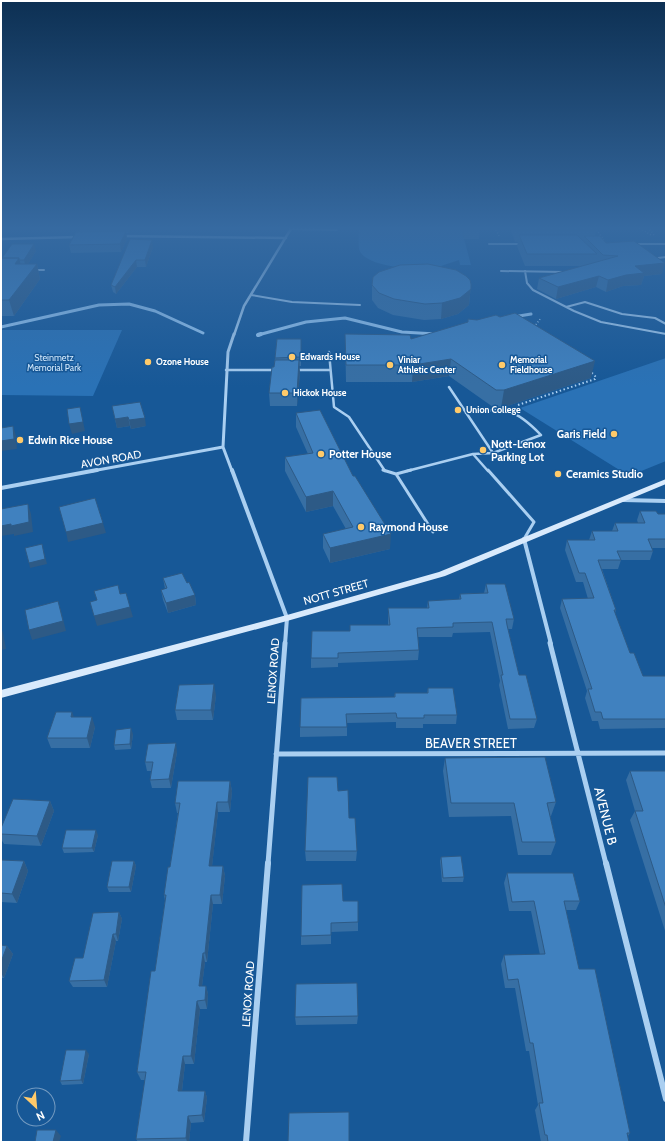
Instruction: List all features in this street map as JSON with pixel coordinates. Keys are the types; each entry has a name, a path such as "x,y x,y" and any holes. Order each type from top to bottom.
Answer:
{"main road":[{"name":"NOTT STREET","path":"1,694 287,618 442,574 666,481"}],"street":[{"name":"LENOX ROAD","path":"246,1142 287,618 223,447 228,352 244,306 260,280"},
{"name":"AVON ROAD","path":"1,488 223,447"},
{"path":"623,500 666,501"},
{"name":"AVENUE B","path":"524,540 666,1098"},
{"name":"BEAVER STREET","path":"276,754 666,753"}],"lane":[{"path":"527,280 533,290 566,307 601,322 666,334"},
{"path":"251,295 292,302 360,305"},
{"path":"566,307 585,302 622,314 655,318 666,324"},
{"path":"329,352 334,407 348,417 384,471 396,474 473,454 493,453 540,435 522,416 508,411 486,410 466,413"},
{"path":"226,370 278,370"},
{"path":"293,370 330,370"},
{"path":"449,386 493,453"},
{"path":"473,454 534,522 524,540"},
{"path":"396,474 433,532"}],"path":[{"path":"533,332 534,327 541,318"},
{"path":"502,411 596,377 587,370"}],"green space":[{"name":"Steinmetz Memorial Park","path":"1,330 122,330 93,396 1,395"},
{"name":"Garis Field","path":"666,358 666,461 629,476 520,408"}],"building":[{"path":"1,280 24,280 9,300 1,300"},
{"path":"113,280 120,280 115,287 111,285"},
{"path":"373,280 470,280 471,289 460,298 442,303 425,304 394,299 379,293 372,285"},
{"path":"544,280 583,280 558,287"},
{"path":"515,313 595,361 504,390 496,390 451,359 413,365 346,365 345,334 410,335 411,339 468,322 468,319 477,320 496,315 500,317"},
{"path":"277,339 301,339 301,357 275,358"},
{"path":"275,360 299,360 297,393 269,393 272,367 274,367"},
{"path":"140,402 145,418 129,420 128,417 115,419 112,406"},
{"path":"80,407 83,422 69,424 67,409"},
{"path":"320,410 353,476 355,476 391,534 330,548 323,534 353,527 333,491 306,497 285,457 313,453 296,413"},
{"path":"13,426 14,439 1,441 1,428"},
{"path":"95,498 103,523 66,532 59,507"},
{"path":"28,504 29,522 11,526 11,524 1,526 1,509"},
{"path":"640,511 656,511 658,514 666,514 666,539 648,539 653,551 617,551 621,560 598,560 630,653 634,653 643,676 666,676 666,719 603,719 601,712 595,712 588,689 592,689 562,599 594,598 585,573 579,573 567,540 595,540 592,531 618,531 615,523 645,523"},
{"path":"42,544 45,559 29,563 25,548"},
{"path":"182,573 187,583 189,582 195,595 166,603 161,590 167,588 163,578"},
{"path":"486,584 505,584 514,619 506,619 507,625 519,675 526,675 537,719 510,719 492,622 453,623 453,627 417,628 419,650 338,653 338,658 311,658 312,631 350,631 350,625 390,625 388,608 429,608 428,601 461,599 460,594 488,593"},
{"path":"118,585 120,594 126,593 130,607 94,616 90,602 97,600 94,591"},
{"path":"58,601 63,621 29,630 25,610"},
{"path":"214,684 211,710 175,710 179,685"},
{"path":"428,688 453,688 457,715 424,715 424,718 397,718 396,713 346,714 347,727 300,727 301,698 395,697 395,693 428,693"},
{"path":"56,712 72,712 71,717 92,717 87,738 47,738"},
{"path":"131,728 130,744 114,745 116,730"},
{"path":"176,743 169,779 150,780 153,762 145,762 148,744"},
{"path":"545,757 556,802 547,803 556,842 522,842 514,803 451,803 445,758"},
{"path":"630,771 666,771 666,908 635,811 643,811"},
{"path":"308,777 337,777 338,791 348,790 349,818 355,818 357,851 305,851"},
{"path":"178,781 230,781 228,802 217,802 209,866 223,866 220,895 211,895 205,953 203,953 199,986 206,986 205,1000 197,1001 191,1056 183,1056 178,1091 205,1091 202,1115 188,1116 186,1138 136,1139 146,1072 137,1072 151,971 155,971 166,895 164,895 168,867 170,867 180,803 175,803"},
{"path":"13,799 50,801 37,836 1,834 1,828"},
{"path":"66,830 96,830 92,848 62,848"},
{"path":"461,856 464,877 443,878 441,857"},
{"path":"1,860 24,861 12,894 1,893"},
{"path":"112,861 134,861 129,887 107,887"},
{"path":"507,873 573,873 580,901 564,901 579,969 595,969 630,1133 627,1133 629,1142 548,1142 547,1135 545,1135 539,1103 543,1103 533,1043 530,1043 518,979 508,980 504,955 545,954 534,901 512,902"},
{"path":"342,884 343,901 358,901 358,922 331,923 331,935 301,936 302,885"},
{"path":"119,912 116,934 113,934 104,980 69,981 75,958 83,958 93,913"},
{"path":"1,945 7,946 1,962"},
{"path":"357,983 358,1016 295,1017 296,984"},
{"path":"66,1050 86,1050 81,1080 60,1081"},
{"path":"349,1112 349,1142 288,1142 289,1113"},
{"path":"37,1130 56,1130 53,1142 35,1142"}],"waterway":[{"path":"1,327 99,305 129,304 155,311 203,333"},
{"path":"513,317 531,314"},
{"path":"261,334 258,335 306,322 345,318 402,332 436,334"}],"place":[{"name":"Edwards House","path":"292,357"},
{"name":"Ozone House","path":"148,362"},
{"name":"Viniar Athletic Center","path":"390,365"},
{"name":"Memorial Fieldhouse","path":"502,365"},
{"name":"Hickok House","path":"285,393"},
{"name":"Union College","path":"458,410"},
{"name":"Garis Field","path":"614,434"},
{"name":"Edwin Rice House","path":"20,440"},
{"name":"Nott-Lenox Parking Lot","path":"483,450"},
{"name":"Potter House","path":"321,454"},
{"name":"Ceramics Studio","path":"558,474"},
{"name":"Raymond House","path":"361,527"}]}
